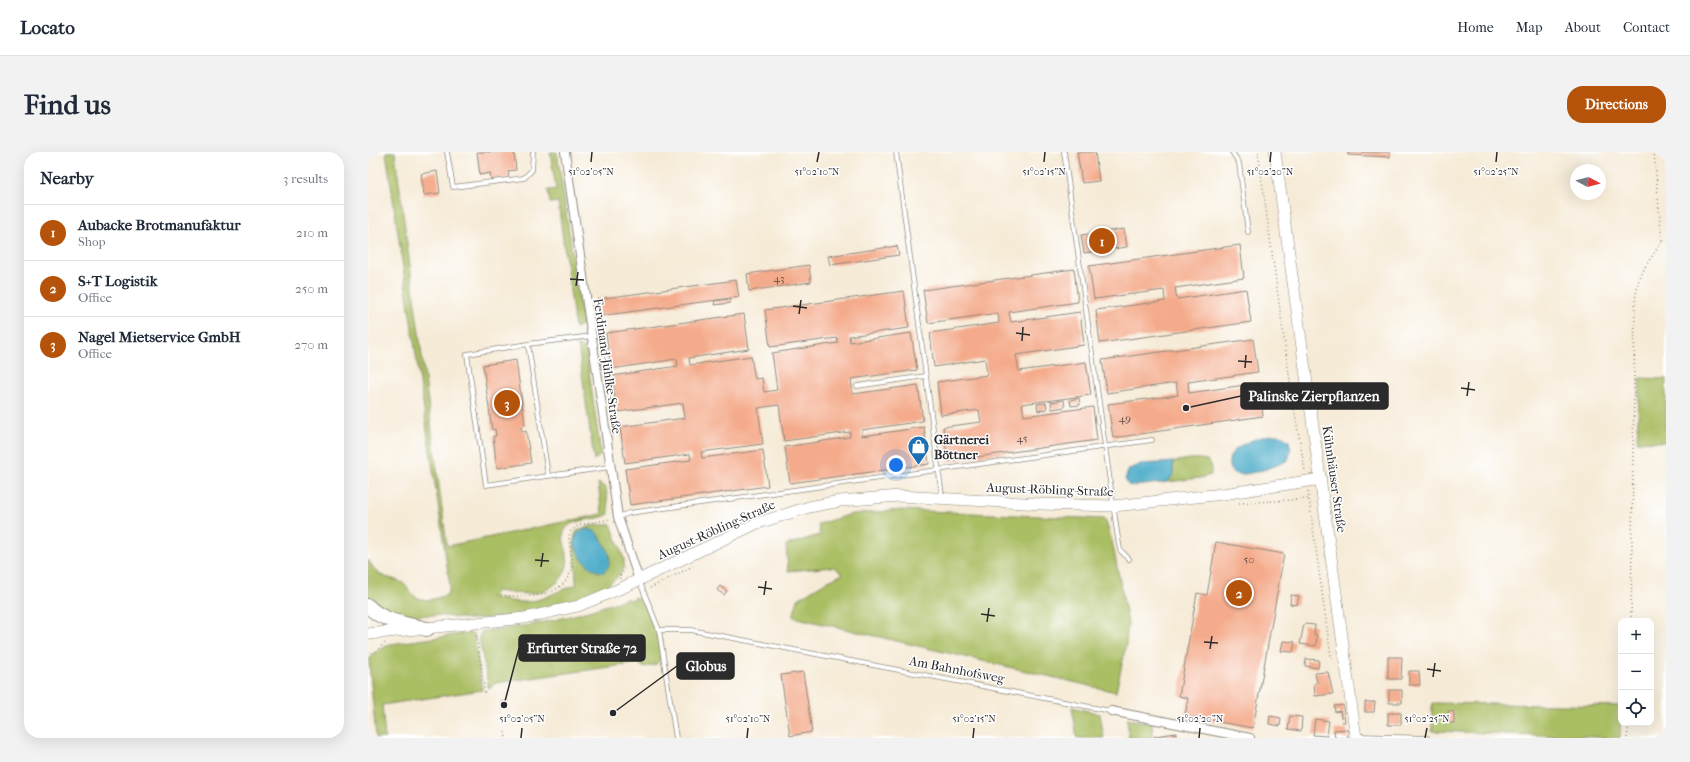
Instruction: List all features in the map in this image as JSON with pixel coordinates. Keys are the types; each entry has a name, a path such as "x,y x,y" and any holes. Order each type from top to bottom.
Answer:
{"highway":[{"path":"368,606 376,614 389,620 427,629"}],"street":[{"name":"Ferdinand-Jühlke-Straße","path":"565,152 618,517 639,580"},
{"name":"Kühnhäuser Straße","path":"1275,152 1322,479 1356,737"},
{"name":"August-Röbling-Straße","path":"368,634 524,618 553,613 578,606 639,580 755,524 809,507 872,497 899,496 1041,504 1114,506 1223,494 1322,479"},
{"name":"Am Bahnhofsweg","path":"1111,711 1250,738"}],"lane":[{"path":"447,152 453,187 524,178 532,170 533,152"},
{"path":"896,152 940,471 942,498"},
{"path":"1064,152 1120,550 1130,559"},
{"path":"1232,152 1239,163 1248,232"},
{"path":"592,336 528,344 467,354 486,485 610,467"},
{"path":"528,344 548,475"},
{"path":"857,386 926,376"},
{"path":"618,517 637,512 940,471 1152,440"},
{"path":"639,580 659,630 676,738"},
{"name":"Am Bahnhofsweg","path":"659,630 691,630 1111,711"},
{"path":"1356,737 1427,738"}],"path":[{"path":"1258,152 1284,344 1304,465"},
{"path":"1631,618 1635,300 1638,283 1645,267 1662,240 1654,152"},
{"path":"1662,240 1666,242"},
{"path":"1236,503 1309,499 1329,643"},
{"path":"497,595 532,597 545,594 560,586 568,578 572,566 568,538 573,528 618,517"},
{"path":"643,591 696,565"},
{"path":"483,630 476,630 485,695"},
{"path":"368,654 374,653 384,644 392,642"},
{"path":"1626,738 1628,726"},
{"path":"505,732 506,738"}],"green space":[{"path":"386,152 395,152 447,546 602,514 598,483 606,488 609,514 598,518 575,522 566,528 563,538 567,562 566,569 559,580 548,589 530,594 495,591 494,598 529,602 576,585 574,547 575,534 580,529 611,524 624,559 624,568 614,580 598,591 577,600 554,607 507,616 470,619 435,615 405,617 396,616 388,614 368,600 368,560 380,575 403,583 411,593 419,598 429,600 444,596 448,594 450,586"},
{"path":"550,152 557,152 583,324 575,328 558,202 550,203 548,190 556,189"},
{"path":"578,345 586,351 601,455 594,460"},
{"path":"1640,378 1666,379 1666,442 1637,441"},
{"path":"1189,459 1207,460 1211,464 1211,475 1168,482 1173,475 1173,462"},
{"path":"902,510 1105,519 1112,541 1128,623 1126,645 1116,692 793,617 798,599 822,584 843,574 834,567 788,571 786,545 820,535 818,524 852,514"},
{"path":"635,597 646,607 653,622 660,648 661,655 659,662 643,667 638,663 496,683 489,689 479,638 482,631 519,627 555,620 590,611 626,599 633,600"},
{"path":"469,633 474,634 482,690 382,705 385,738 376,738 369,661 371,655 390,644"},
{"path":"1432,703 1618,706 1618,726 1620,726 1620,738 1432,731"},
{"path":"1072,707 1100,714 1104,738 1077,738"},
{"path":"1127,719 1152,723 1154,738 1129,738"}],"water":[{"path":"1270,435 1280,435 1289,441 1291,451 1288,460 1253,473 1239,474 1231,471 1229,464 1230,456 1233,451 1244,444"},
{"path":"1173,462 1173,475 1168,482 1135,486 1128,485 1125,479 1129,469 1143,464"},
{"path":"587,529 595,531 606,546 610,557 608,567 604,572 596,571 589,566 583,560 575,545 575,538 579,532"}],"building":[{"path":"477,152 514,152 516,170 508,171 509,178 491,180 490,173 480,175"},
{"path":"1077,152 1095,152 1099,181 1082,183"},
{"path":"1348,152 1390,152 1390,157 1348,155"},
{"path":"437,171 440,193 424,195 421,174"},
{"path":"1124,229 1127,247 1084,253 1081,235"},
{"path":"1240,245 1244,278 1175,288 1177,299 1246,289 1251,322 1100,343 1096,310 1165,301 1164,290 1094,299 1089,266"},
{"path":"897,246 899,255 830,265 828,256"},
{"path":"809,265 811,282 749,291 747,274"},
{"path":"1074,269 1078,302 1009,312 1011,322 1080,312 1084,345 1016,355 1019,371 1086,362 1091,395 1022,404 1024,416 1093,407 1097,440 948,461 943,427 981,422 979,410 941,415 937,382 987,375 985,359 934,367 930,333 999,323 998,313 928,323 923,290"},
{"path":"736,280 739,297 599,316 597,299"},
{"path":"904,291 909,328 849,336 850,342 911,333 917,370 851,379 853,394 918,385 923,421 862,430 862,436 924,427 929,464 790,483 785,447 850,437 850,432 784,441 779,405 758,408 763,444 701,452 702,458 763,450 768,486 630,505 625,469 691,460 690,454 625,463 620,427 685,418 683,403 617,412 612,376 678,366 677,359 611,369 606,333 744,314 749,349 689,358 690,365 751,356 755,379 762,378 764,392 777,390 772,353 838,343 837,338 770,347 765,310"},
{"path":"730,299 730,303 715,305 714,301"},
{"path":"1253,339 1258,372 1188,382 1189,393 1259,383 1263,416 1113,438 1108,404 1178,395 1176,383 1107,393 1102,360"},
{"path":"516,360 525,425 521,426 522,432 526,431 531,463 497,468 493,436 496,436 495,429 492,430 483,365"},
{"path":"1079,398 1080,405 1071,406 1070,400"},
{"path":"1064,400 1065,407 1052,409 1051,402"},
{"path":"1046,403 1047,409 1038,411 1037,404"},
{"path":"1216,542 1284,554 1253,728 1185,716 1188,698 1179,696 1197,593 1207,595"},
{"path":"720,586 727,591 724,595 717,590"},
{"path":"1291,595 1299,596 1297,605 1290,604"},
{"path":"1304,624 1315,625 1314,635 1317,635 1316,646 1300,644"},
{"path":"1283,641 1295,642 1293,652 1281,651"},
{"path":"1388,657 1402,657 1401,679 1388,679"},
{"path":"1306,659 1319,660 1318,668 1305,666"},
{"path":"1409,671 1419,671 1420,685 1409,685"},
{"path":"803,672 812,732 790,736 781,675"},
{"path":"1328,672 1333,694 1315,696 1314,684 1317,683 1315,673"},
{"path":"1389,690 1402,690 1402,703 1389,703"},
{"path":"502,702 507,702 507,707 502,708"},
{"path":"1365,702 1375,702 1374,712 1365,712"},
{"path":"1343,705 1345,722 1342,722 1340,711 1335,712 1334,706"},
{"path":"1448,711 1454,712 1454,723 1448,723"},
{"path":"1388,713 1401,713 1401,725 1388,725"},
{"path":"1270,716 1281,718 1280,726 1269,724"},
{"path":"1290,716 1302,717 1301,731 1288,729"},
{"path":"1315,719 1329,721 1327,736 1313,735"},
{"path":"1347,729 1348,738 1335,738 1334,730"},
{"path":"1176,733 1176,738 1155,738 1155,736"}],"place":[{"name":"Aubacke Brotmanufaktur","path":"1102,241"},
{"name":"Nagel Mietservice GmbH","path":"507,403"},
{"name":"Palinske Zierpflanzen","path":"1186,408"},
{"name":"Gärtnerei Böttner","path":"919,466"},
{"name":"S+T Logistik","path":"1239,593"},
{"name":"Erfurter Straße 72","path":"504,705"},
{"name":"Globus","path":"613,713"}]}
